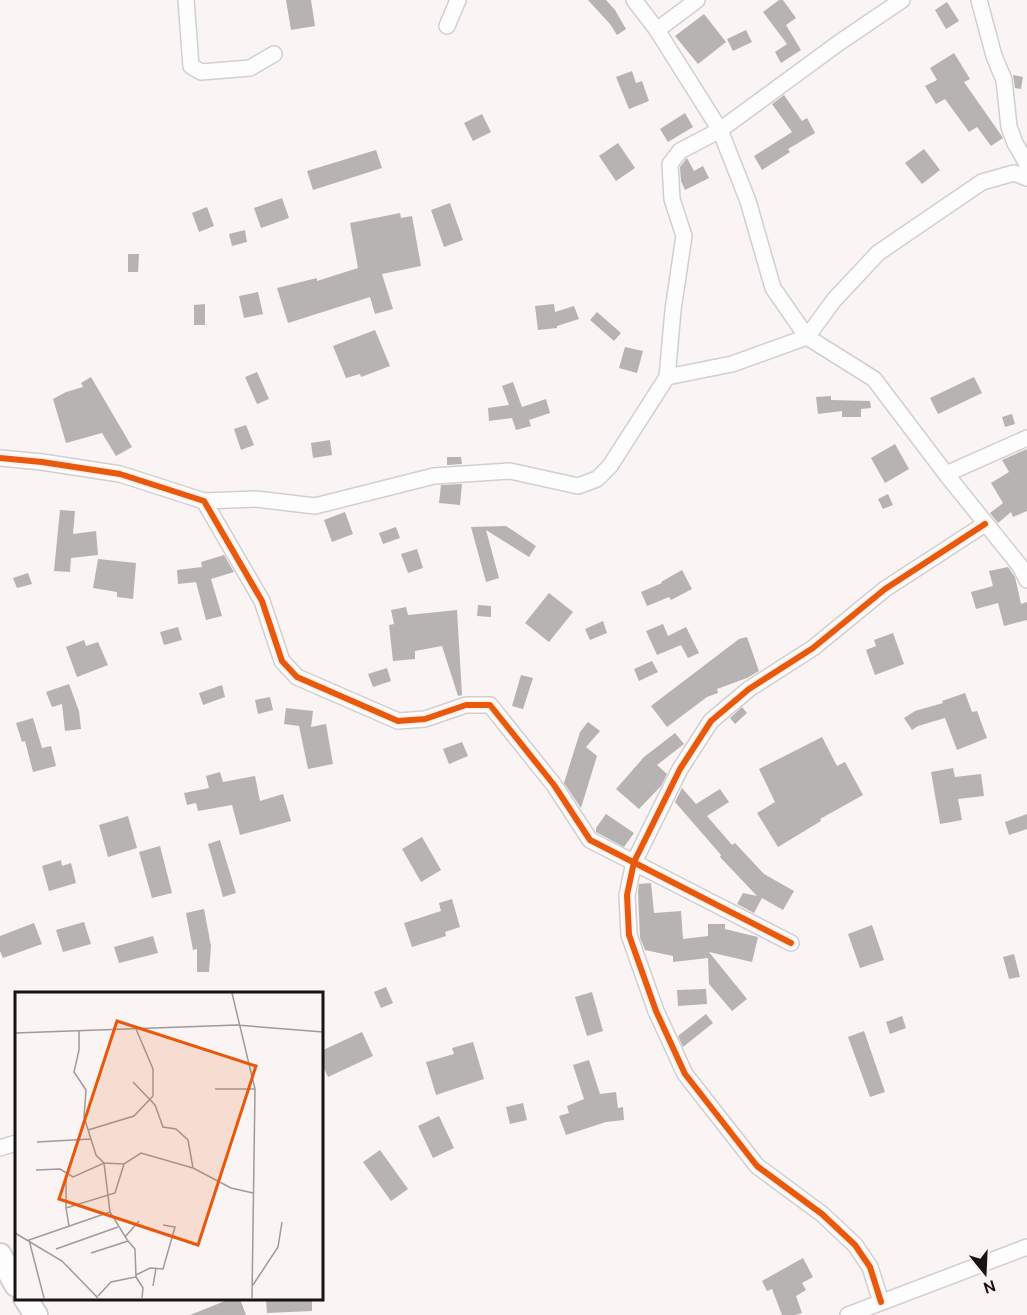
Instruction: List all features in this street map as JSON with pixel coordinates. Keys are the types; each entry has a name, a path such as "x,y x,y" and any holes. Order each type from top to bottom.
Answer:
{"street":[{"path":"186,0 191,66 201,72 250,69 274,54"},
{"path":"447,26 458,0"},
{"path":"634,0 657,30 720,130 748,201 773,288 807,338 874,379 1020,566 1027,580"},
{"path":"657,30 697,0"},
{"path":"0,458 120,474 204,501 256,499 315,506 434,476 510,471 578,486 597,479 610,466 667,377 673,310 684,236 672,199 670,164 680,151 720,130 840,42 902,0"},
{"path":"979,0 994,56 1004,80 1010,127 1027,164"},
{"path":"667,377 732,364 807,338 834,300 878,253 982,182 1014,173 1027,178"},
{"path":"946,474 1027,438"},
{"path":"204,501 262,601 282,661 297,677 398,721 425,719 466,705 490,705 555,786 590,840 791,943"},
{"path":"881,1302 870,1267 855,1245 822,1214 757,1166 685,1074 656,1011 629,935 627,895 634,862 680,769 711,721 749,689 813,648 885,589 985,524"},
{"path":"0,1148 15,1143"},
{"path":"848,1315 1027,1247"},
{"path":"0,1255 15,1283"},
{"path":"26,1300 36,1315"}],"building":[{"path":"286,0 311,0 315,26 291,30"},
{"path":"588,0 606,0 626,29 617,35"},
{"path":"779,0 783,0 796,18 786,25 801,50 781,63 775,52 787,44 763,12"},
{"path":"947,2 959,21 946,29 935,10"},
{"path":"704,14 726,42 698,64 675,36"},
{"path":"746,30 752,42 733,51 727,39"},
{"path":"954,53 970,79 964,82 1003,138 991,146 977,127 969,132 945,99 936,104 925,86 937,80 930,68"},
{"path":"632,71 636,83 642,81 649,101 629,109 616,77"},
{"path":"1013,75 1023,77 1021,89 1015,88"},
{"path":"784,95 802,121 807,118 815,133 788,149 790,152 762,170 754,156 792,132 772,104"},
{"path":"685,113 693,127 668,142 660,129"},
{"path":"482,114 491,132 473,141 464,123"},
{"path":"618,143 635,168 616,181 599,156"},
{"path":"924,149 940,170 922,184 905,163"},
{"path":"376,150 382,168 313,190 307,171"},
{"path":"687,158 694,171 703,166 709,178 685,190 681,181 680,167"},
{"path":"282,198 289,218 261,228 254,208"},
{"path":"450,203 463,240 444,247 431,210"},
{"path":"207,207 214,226 199,232 192,213"},
{"path":"400,213 401,218 412,216 421,266 382,274 393,309 375,314 370,297 288,323 277,288 317,278 317,281 358,268 350,223"},
{"path":"245,230 247,242 232,246 229,234"},
{"path":"128,254 139,254 138,272 128,272"},
{"path":"258,292 263,314 244,318 239,296"},
{"path":"205,304 205,325 194,325 194,305"},
{"path":"554,304 555,312 574,306 579,319 557,326 557,328 538,330 535,306"},
{"path":"597,312 621,333 614,341 590,320"},
{"path":"375,330 390,366 361,377 360,374 346,378 333,346"},
{"path":"625,347 643,351 637,373 619,368"},
{"path":"257,372 269,399 257,404 245,377"},
{"path":"91,377 132,447 116,456 102,433 66,443 53,399 83,387 81,383"},
{"path":"974,377 982,393 938,414 930,398"},
{"path":"513,382 522,407 546,399 550,413 529,420 531,426 516,430 512,418 489,421 488,408 509,405 502,386"},
{"path":"831,396 831,400 870,401 871,408 861,409 861,417 842,417 842,411 818,414 816,397"},
{"path":"1012,414 1015,424 1005,427 1002,417"},
{"path":"246,425 254,445 241,450 234,429"},
{"path":"330,440 332,455 313,458 311,443"},
{"path":"895,444 909,469 885,483 871,458"},
{"path":"1027,449 1027,511 1013,517 1011,512 998,523 990,513 1003,503 991,483 1009,472 1002,460"},
{"path":"447,457 461,457 462,464 447,465"},
{"path":"462,484 460,505 439,503 441,485"},
{"path":"888,494 893,505 883,509 878,499"},
{"path":"60,510 75,511 73,534 96,531 98,555 71,558 70,572 54,571"},
{"path":"345,512 353,534 332,542 324,520"},
{"path":"506,526 536,546 529,557 486,530 499,578 486,582 471,527"},
{"path":"396,527 400,538 383,544 379,533"},
{"path":"417,549 423,568 408,573 401,554"},
{"path":"224,555 234,572 211,579 222,616 206,620 196,582 178,584 177,570 202,567 201,562"},
{"path":"98,559 136,563 133,599 117,597 117,592 93,588"},
{"path":"1008,567 1015,577 1021,604 1027,602 1027,620 1004,626 998,603 976,609 971,592 993,586 989,571"},
{"path":"682,570 692,589 671,600 669,597 647,606 641,592 662,583"},
{"path":"28,573 32,584 17,588 13,578"},
{"path":"549,593 573,612 549,642 525,623"},
{"path":"478,605 491,606 491,617 477,616"},
{"path":"406,607 408,615 457,610 462,695 458,696 442,646 415,651 415,659 393,661 389,625 394,624 391,610"},
{"path":"603,621 607,633 590,640 585,629"},
{"path":"663,624 668,636 686,627 699,653 688,658 681,645 657,655 646,631"},
{"path":"178,627 182,640 164,645 160,632"},
{"path":"893,633 904,664 875,675 866,650 876,646 874,640"},
{"path":"747,637 759,671 717,689 718,693 707,697 667,727 651,706 739,639"},
{"path":"84,640 86,646 98,642 108,665 77,677 66,647"},
{"path":"652,661 658,672 639,681 634,669"},
{"path":"387,668 391,681 373,687 368,674"},
{"path":"521,675 533,678 523,709 512,706"},
{"path":"69,684 79,711 81,729 65,731 62,704 52,707 46,692"},
{"path":"222,685 225,697 203,705 199,693"},
{"path":"965,693 972,712 977,711 987,738 957,750 945,718 912,730 904,718 915,711 943,703 942,701"},
{"path":"270,697 273,710 258,714 255,700"},
{"path":"742,707 747,713 735,724 730,718"},
{"path":"286,708 313,711 311,727 326,724 333,764 308,769 299,726 284,724"},
{"path":"33,718 42,748 51,746 56,766 33,772 25,741 22,742 16,723"},
{"path":"588,722 600,731 586,747 597,756 581,808 564,783 580,732"},
{"path":"675,733 684,744 657,765 667,774 661,786 639,809 616,789 644,757"},
{"path":"822,737 837,766 845,762 863,795 820,819 821,821 778,847 757,813 775,802 759,769"},
{"path":"462,742 468,756 449,764 443,749"},
{"path":"953,768 955,777 981,774 984,796 958,799 962,820 940,824 931,772"},
{"path":"220,772 223,782 255,776 260,801 283,794 291,821 240,835 232,805 198,811 196,803 187,805 184,793 209,788 206,776"},
{"path":"682,788 696,804 720,789 729,802 707,816 732,845 735,843 764,874 794,891 783,910 762,898 754,913 737,904 743,893 757,896 720,857 721,855 675,802"},
{"path":"606,814 634,833 624,847 596,832 596,828"},
{"path":"1027,814 1027,829 1009,835 1005,822"},
{"path":"128,816 137,848 108,857 99,825"},
{"path":"422,837 441,870 421,882 402,849"},
{"path":"220,840 236,893 223,897 208,844"},
{"path":"160,846 172,893 152,898 139,852"},
{"path":"61,860 62,866 71,863 76,883 49,891 42,866"},
{"path":"651,883 654,913 681,911 683,939 708,936 708,924 725,924 725,929 758,937 752,962 709,952 747,999 732,1011 709,984 708,958 673,962 673,956 645,950 640,938 638,892 639,884"},
{"path":"452,899 460,927 445,932 446,936 412,947 404,923 441,911 439,903"},
{"path":"204,909 211,946 209,972 197,972 197,949 193,950 186,913"},
{"path":"84,922 91,944 63,952 56,930"},
{"path":"34,923 42,944 3,958 0,951 0,936"},
{"path":"872,925 884,960 860,968 848,934"},
{"path":"153,936 158,953 119,963 114,947"},
{"path":"1014,954 1020,977 1009,979 1003,957"},
{"path":"386,987 393,1003 381,1008 374,992"},
{"path":"706,989 707,1004 678,1006 677,990"},
{"path":"592,992 603,1031 587,1036 575,997"},
{"path":"706,1014 713,1023 683,1047 678,1036"},
{"path":"902,1016 906,1028 890,1034 886,1022"},
{"path":"864,1031 885,1092 870,1097 848,1037"},
{"path":"362,1032 373,1056 328,1077 322,1064 322,1051"},
{"path":"473,1042 484,1079 436,1095 426,1062 454,1054 452,1048"},
{"path":"589,1060 600,1094 616,1092 618,1108 623,1107 624,1120 606,1122 566,1135 559,1116 569,1113 567,1106 584,1099 573,1065"},
{"path":"523,1103 527,1120 510,1124 506,1107"},
{"path":"439,1116 454,1148 433,1158 418,1126"},
{"path":"380,1150 408,1189 391,1201 363,1162"},
{"path":"803,1258 813,1277 802,1283 806,1290 796,1296 802,1313 782,1315 772,1289 767,1291 762,1281"},
{"path":"228,1300 240,1300 246,1315 190,1315"},
{"path":"266,1300 312,1300 312,1311 267,1313"}],"cycle path":[{"path":"0,458 120,474 204,501 262,601 282,661 297,677 398,721 425,719 466,705 490,705 554,785 590,840 791,943"},
{"path":"881,1302 870,1267 855,1245 822,1214 757,1166 685,1074 656,1011 629,935 627,895 634,862 680,769 711,721 749,689 813,648 885,589 985,524"}]}
